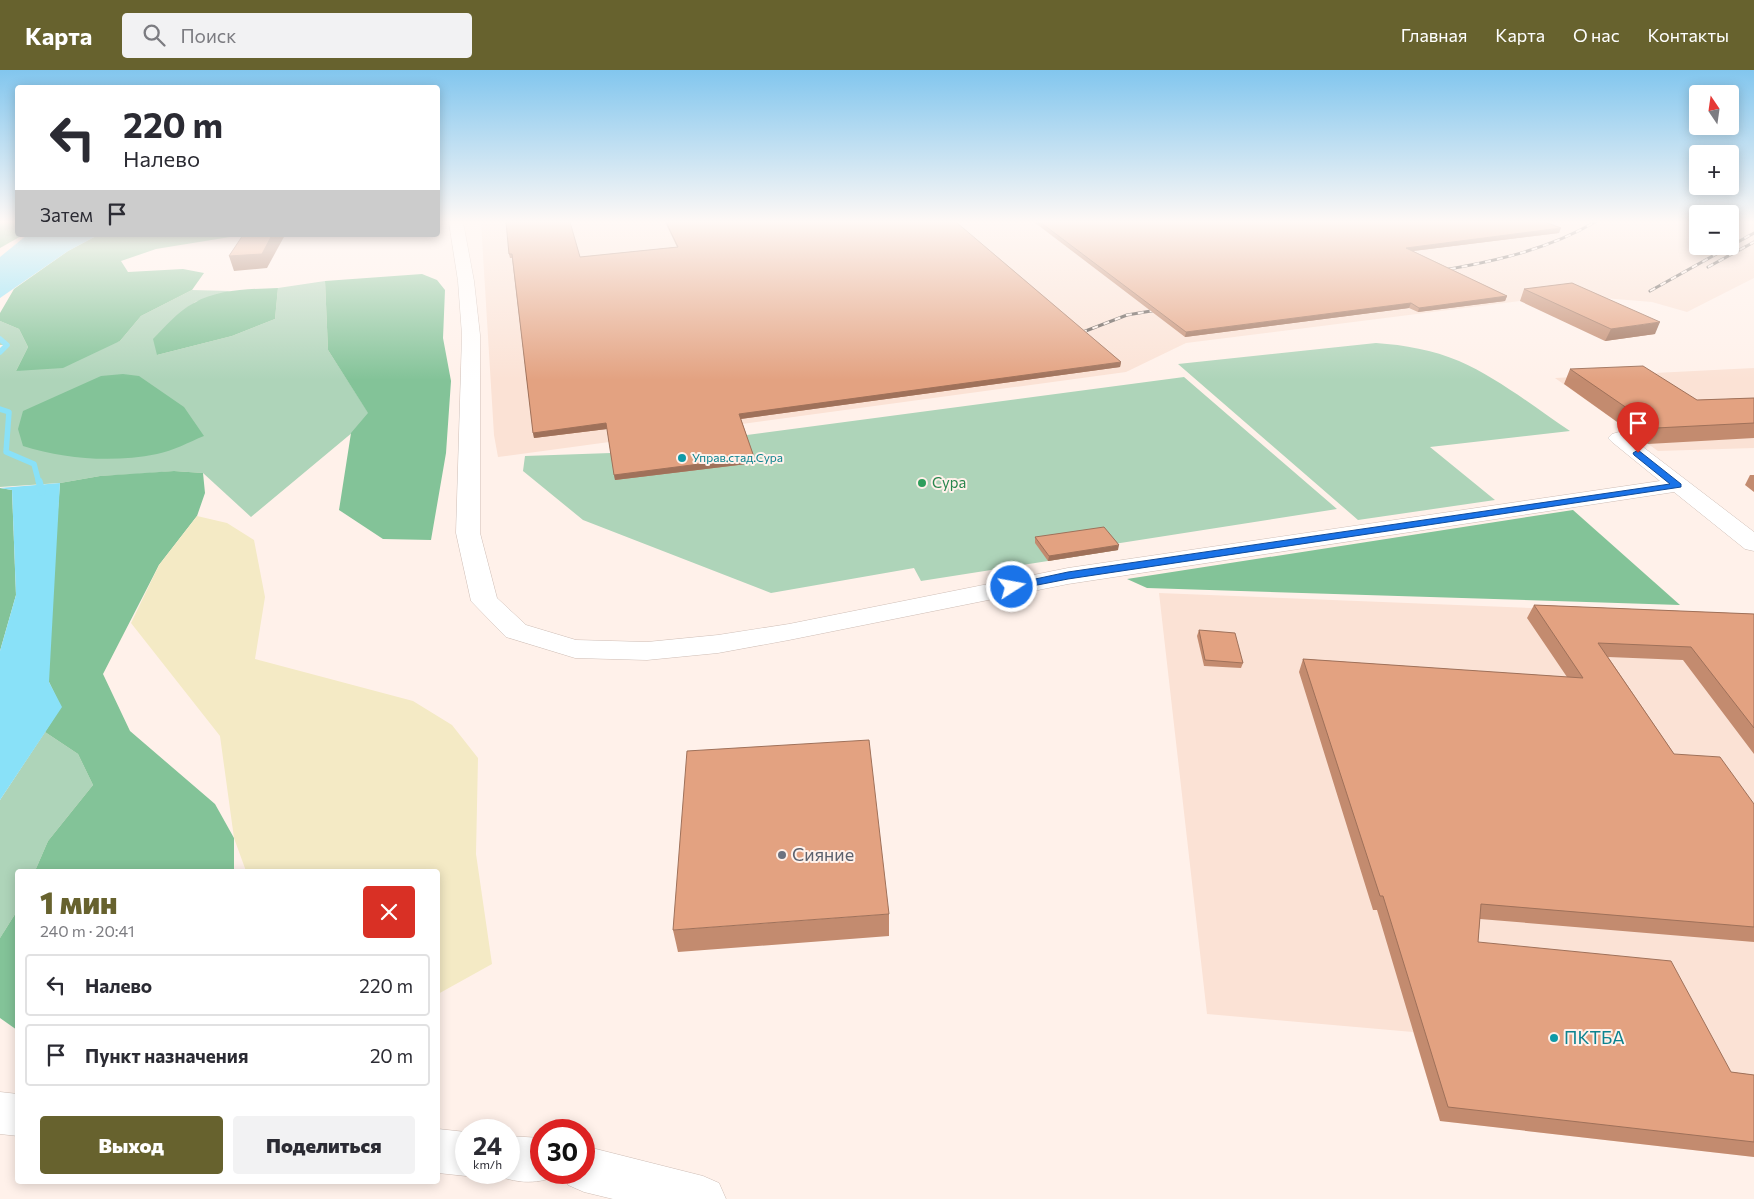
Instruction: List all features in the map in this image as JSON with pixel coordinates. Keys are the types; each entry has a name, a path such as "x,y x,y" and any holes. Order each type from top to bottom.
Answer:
{"street":[{"path":"465,275 471,335 468,533 484,601 516,631 575,649 647,650 718,644 788,632 1068,576 1678,486"},
{"path":"1619,438 1754,544"},
{"path":"0,1113 15,1115"},
{"path":"440,1151 455,1153"},
{"path":"595,1172 703,1199"}],"shaded area":[{"path":"484,275 1754,275 1754,278 1687,312 1652,302 1567,295 1186,343 1126,372 498,457 494,435"},
{"path":"1754,368 1754,448 1658,451 1555,378"},
{"name":"ПКТБА","path":"1159,593 1754,617 1754,1157 1440,1121 1413,1032 1207,1014"}],"green space":[{"path":"34,275 203,275 192,290 141,316 120,341 63,368 16,371 28,347 19,329 0,321 0,313 14,289"},
{"path":"424,275 437,280 445,290 443,338 451,381 446,453 431,540 383,539 339,510 351,433 368,413 328,350 325,281"},
{"path":"325,281 328,350 371,417 251,517 203,473 174,471 100,476 60,483 0,487 0,352 6,345 0,345 0,321 19,329 28,347 16,371 120,341 141,316 192,290 231,291 195,302 157,355 232,336 275,319 278,288"},
{"path":"278,288 275,319 232,336 157,355 153,339 177,314 188,306 203,298 224,292"},
{"path":"1376,343 1419,349 1459,361 1502,384 1570,431 1430,447 1495,500 1358,520 1178,364"},
{"path":"123,374 139,376 184,407 204,436 163,453 140,457 106,459 72,457 23,446 18,429 23,411 101,376"},
{"name":"Сура","path":"1184,377 1337,509 1114,544 1118,550 921,581 914,568 771,593 583,520 523,471 525,456 611,453"},
{"path":"174,471 203,473 205,493 197,516 159,565 103,674 130,731 215,804 234,838 234,869 36,869 48,841 93,785 78,754 45,732 61,707 49,682 47,656 60,483 100,476"},
{"path":"0,488 12,490 16,595 0,651"},
{"path":"1573,510 1680,605 1147,588 1127,579"},
{"path":"45,732 78,754 93,785 48,841 36,869 15,869 15,914 0,938 0,800"},
{"path":"15,914 15,1029 0,1018 0,938"}],"sand":[{"path":"197,516 227,523 254,540 265,597 255,659 413,701 452,725 478,758 476,854 492,964 440,993 440,869 245,869 234,838 220,736 131,623 159,565"}],"water":[{"path":"0,275 34,275 0,298"},
{"path":"60,483 49,682 62,707 0,800 0,651 16,595 12,490 0,488"}],"building":[{"path":"514,275 1018,275 1121,362 739,414 754,457 614,475 606,423 533,433"},
{"path":"1110,275 1462,275 1507,296 1419,308 1411,303 1186,332"},
{"path":"1572,283 1660,322 1611,329 1524,289"},
{"path":"1643,366 1697,400 1754,398 1754,423 1656,428 1570,369"},
{"path":"1104,527 1119,545 1049,556 1035,537"},
{"path":"1534,605 1754,614 1754,728 1691,647 1598,643 1674,754 1720,757 1754,804 1754,927 1481,904 1478,942 1671,961 1731,1072 1754,1075 1754,1142 1448,1107 1383,896 1380,896 1303,659 1583,678"},
{"path":"1199,630 1235,633 1243,663 1205,660"},
{"name":"Сияние","path":"869,740 889,914 673,930 687,751"}],"waterway":[{"path":"0,339 7,345 0,352"},
{"path":"0,409 9,412 6,452 34,464 39,483"},
{"path":"39,481 42,492"}],"railway":[{"path":"1650,291 1679,275"},
{"path":"1072,336 1070,337 1127,315 1163,309"}],"place":[{"name":"Управ.стад.Сура","path":"682,458"},
{"name":"Сура","path":"922,483"},
{"name":"Сияние","path":"782,855"},
{"name":"ПКТБА","path":"1554,1038"}],"route":[{"path":"1012,587 1068,576 1678,486 1638,453"}]}
